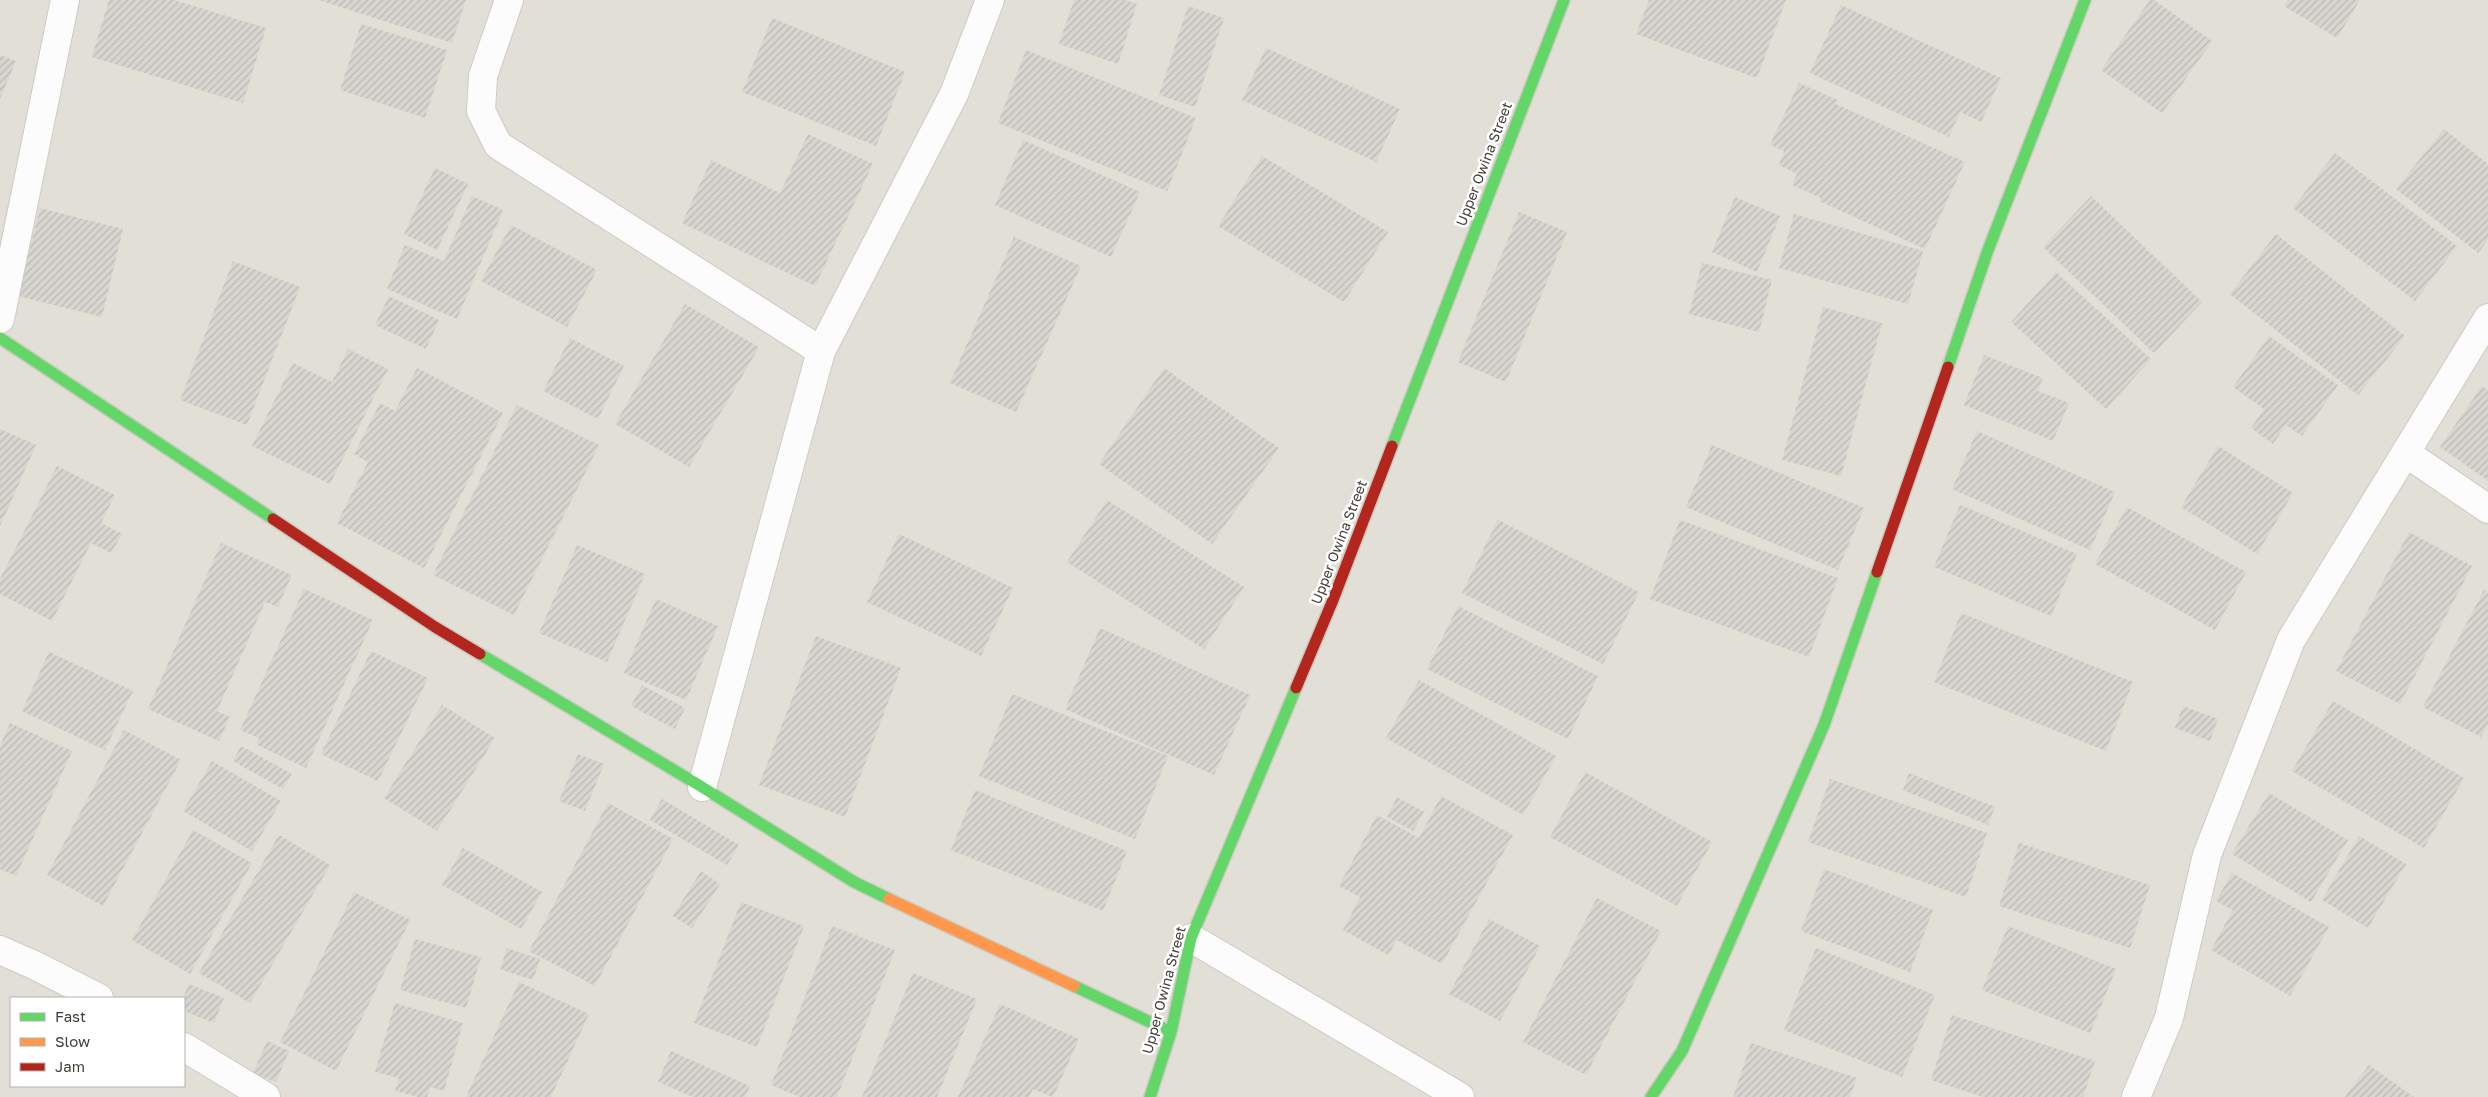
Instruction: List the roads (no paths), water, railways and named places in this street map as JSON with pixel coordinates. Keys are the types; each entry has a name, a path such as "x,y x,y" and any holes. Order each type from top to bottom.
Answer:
{"street":[{"path":"0,320 65,0"},
{"path":"509,0 483,76 481,111 498,145 821,351"},
{"path":"702,787 821,351 954,94 990,0"},
{"name":"Upper Owina Street","path":"1150,1097 1171,1032 1191,938 1333,600 1564,0"},
{"path":"1651,1097 1682,1051 1824,725 1988,250 2085,0"},
{"path":"2136,1097 2169,1018 2207,855 2291,640 2488,318"},
{"path":"0,338 434,628 702,787 854,882 1171,1032"},
{"path":"2406,453 2488,509"},
{"path":"1191,938 1460,1097"},
{"path":"0,950 97,997"},
{"path":"185,1049 266,1097"}]}
